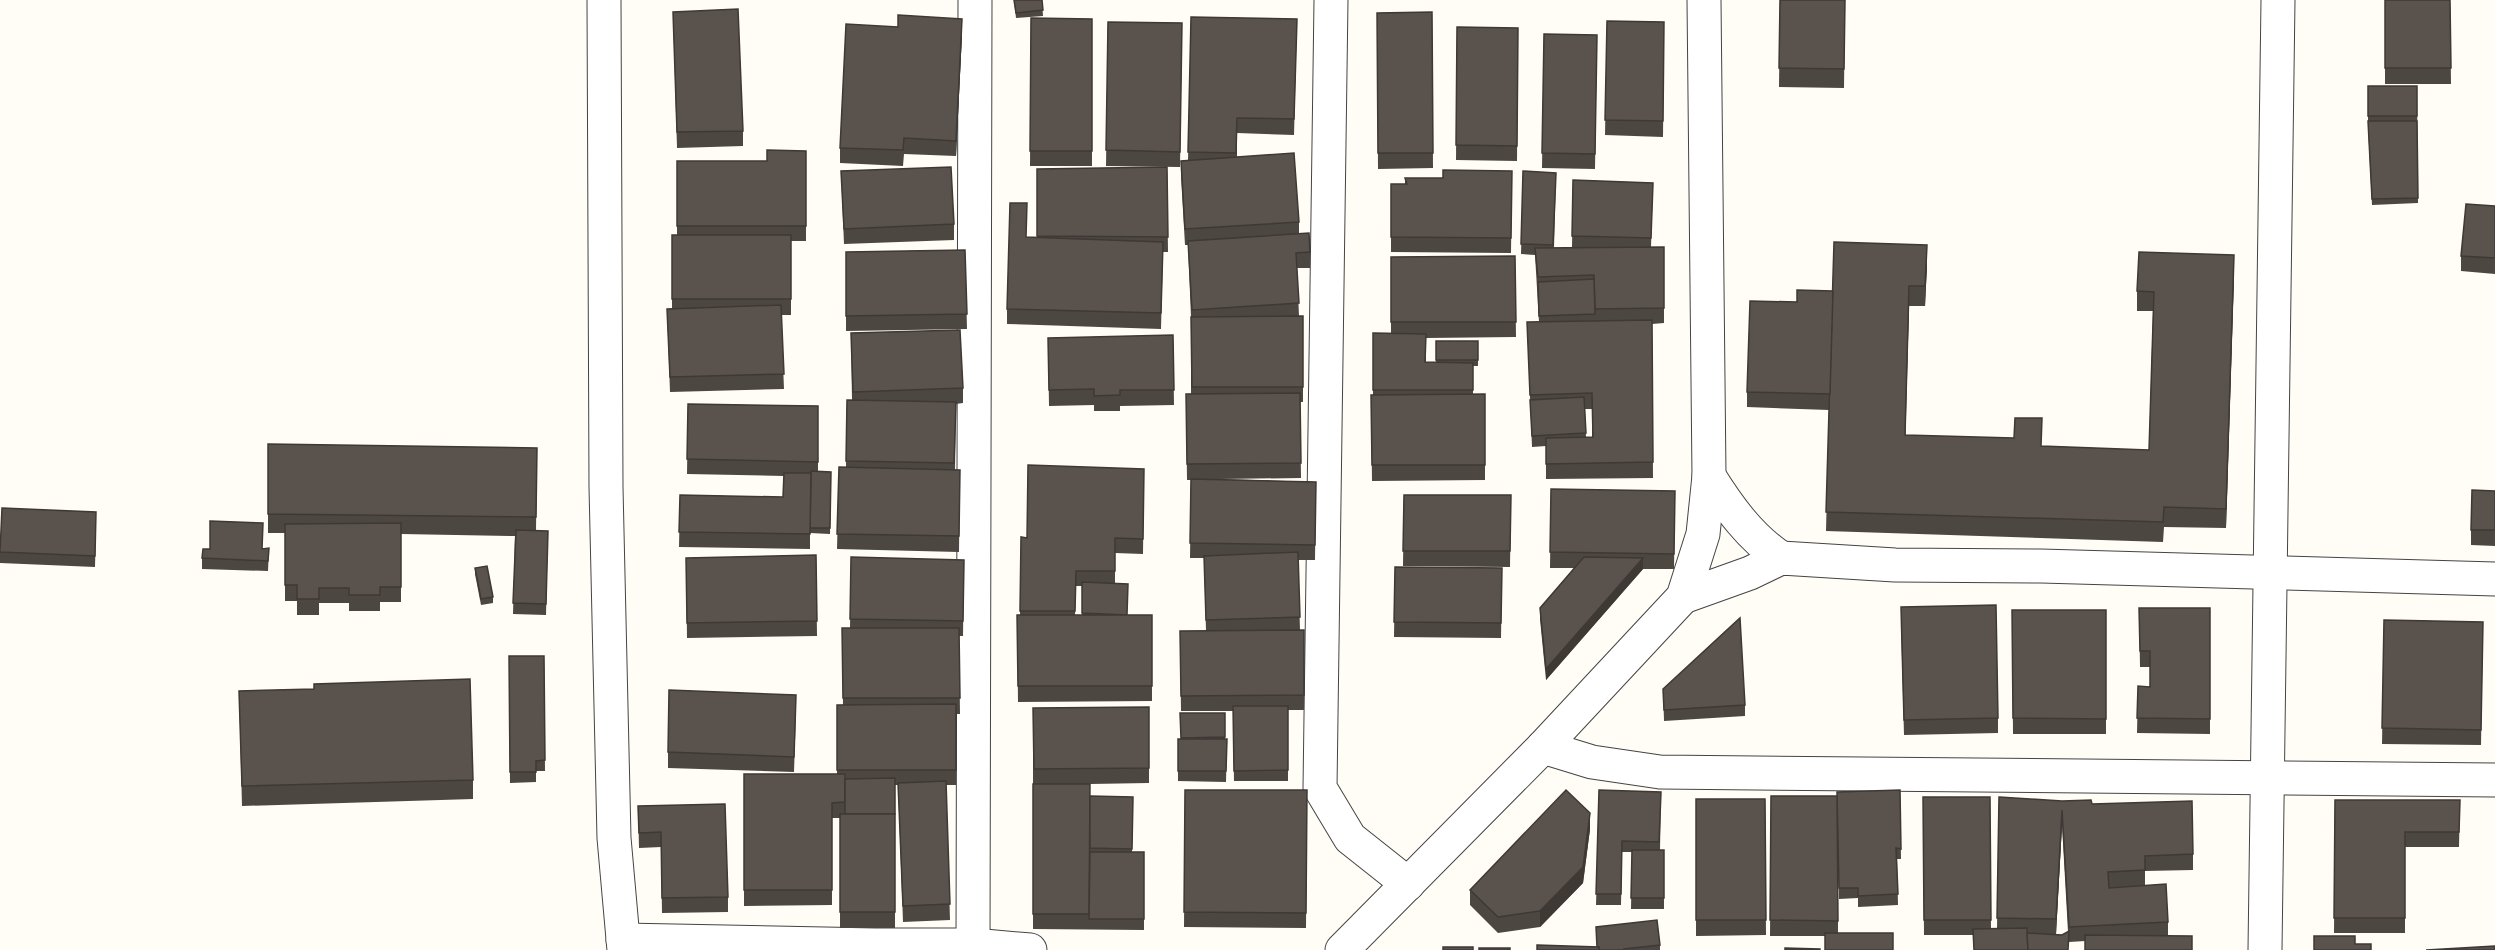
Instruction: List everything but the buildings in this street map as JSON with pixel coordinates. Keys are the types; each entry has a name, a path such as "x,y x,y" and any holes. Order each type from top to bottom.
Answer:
{"street":[{"path":"604,0 607,499 614,838 623,945 863,945 1030,950"},
{"path":"973,947 976,438 975,0"},
{"path":"1330,0 1320,788 1350,838 1408,884"},
{"path":"1342,950 1543,747 1683,597 1703,534 1709,476 1704,0"},
{"path":"2265,950 2278,0"},
{"path":"1709,476 1741,522 1759,543 1781,558"},
{"path":"1683,597 1750,573 1781,558 1895,565 2495,579"},
{"path":"1543,747 1592,762 1660,772 2495,780"}]}
